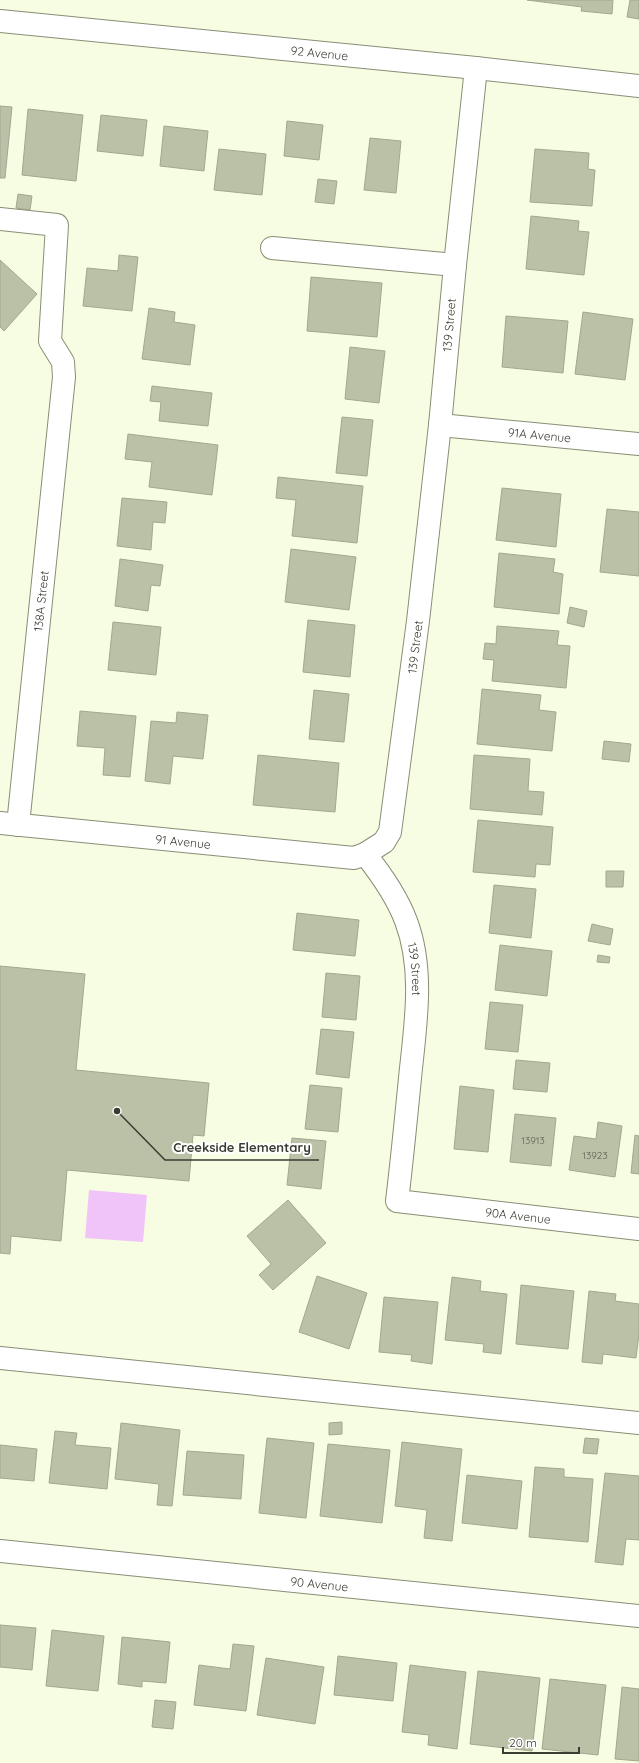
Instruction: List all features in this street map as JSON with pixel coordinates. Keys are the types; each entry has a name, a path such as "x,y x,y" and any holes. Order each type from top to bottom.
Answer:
{"street":[{"name":"92 Avenue","path":"0,21 476,68 639,86"},
{"name":"139 Street","path":"398,1201 417,1009 416,961 406,920 382,876 366,854 384,842 390,832 418,621 440,425 476,68"},
{"name":"138A Street","path":"0,219 58,225 50,341 64,362 64,377 9,824"},
{"path":"272,248 455,265"},
{"name":"91A Avenue","path":"440,425 639,444"},
{"name":"91 Avenue","path":"9,824 354,858 366,854"},
{"name":"90A Avenue","path":"398,1201 639,1229"},
{"path":"0,1358 639,1423"},
{"name":"90 Avenue","path":"0,1551 639,1616"}],"shaded area":[{"path":"89,1190 147,1195 143,1242 85,1238"}],"building":[{"path":"527,0 613,0 612,14 581,11 582,7"},
{"path":"630,0 639,0 639,19 627,17"},
{"path":"0,106 12,107 5,178 0,178"},
{"path":"28,109 83,115 76,181 22,175"},
{"path":"101,115 147,120 143,156 97,151"},
{"path":"287,121 323,125 319,160 284,156"},
{"path":"164,126 208,131 204,171 160,166"},
{"path":"370,138 401,141 396,193 364,190"},
{"path":"219,149 266,154 262,195 214,190"},
{"path":"535,149 589,153 588,169 595,170 592,206 530,202"},
{"path":"318,179 337,181 334,204 315,202"},
{"path":"18,194 32,196 30,210 16,208"},
{"path":"531,216 579,221 578,231 589,232 584,275 526,269"},
{"path":"119,255 138,257 132,311 83,306 87,268 118,271"},
{"path":"0,260 37,294 4,331 0,327"},
{"path":"311,277 382,283 377,337 307,331"},
{"path":"149,308 175,312 174,322 195,325 190,365 142,359"},
{"path":"583,312 633,319 625,380 575,374"},
{"path":"506,316 568,321 563,373 502,367"},
{"path":"350,347 385,351 379,403 345,399"},
{"path":"152,386 212,393 208,426 159,421 161,402 150,401"},
{"path":"342,417 373,420 367,476 336,473"},
{"path":"128,434 218,445 212,495 149,487 152,462 125,459"},
{"path":"278,477 363,486 357,543 292,536 296,500 276,498"},
{"path":"502,488 561,494 556,547 496,540"},
{"path":"122,498 167,502 165,523 153,522 151,550 117,546"},
{"path":"607,509 639,512 639,576 600,572"},
{"path":"291,549 356,557 349,610 285,602"},
{"path":"499,553 555,559 553,572 563,574 559,614 494,607"},
{"path":"120,559 163,565 160,586 151,585 148,611 115,606"},
{"path":"570,607 587,611 584,627 567,623"},
{"path":"308,620 355,625 350,677 303,672"},
{"path":"113,622 161,627 156,675 108,670"},
{"path":"497,626 559,631 557,645 570,646 566,688 492,681 494,660 483,659 485,643 496,644"},
{"path":"482,689 541,695 539,710 556,712 552,751 477,744"},
{"path":"314,690 349,694 344,742 309,739"},
{"path":"80,711 136,716 130,777 103,775 105,748 77,746"},
{"path":"177,712 208,715 203,759 173,756 170,784 145,781 151,721 176,723"},
{"path":"604,741 631,744 629,762 602,759"},
{"path":"258,755 339,763 335,812 253,805"},
{"path":"474,755 530,759 528,791 544,792 542,815 470,809"},
{"path":"478,820 553,827 550,865 536,864 535,877 473,872"},
{"path":"606,871 624,871 623,887 606,887"},
{"path":"494,885 536,889 531,938 489,933"},
{"path":"297,913 359,920 355,956 293,950"},
{"path":"592,924 613,929 610,945 588,941"},
{"path":"500,945 552,951 547,996 495,990"},
{"path":"598,955 610,957 609,963 597,962"},
{"path":"0,966 85,974 76,1070 209,1083 204,1136 193,1135 189,1181 67,1170 61,1241 11,1236 10,1254 0,1253"},
{"path":"326,973 360,976 356,1020 322,1017"},
{"path":"490,1002 523,1005 518,1052 485,1049"},
{"path":"321,1029 354,1032 349,1078 316,1074"},
{"path":"516,1060 550,1063 547,1092 513,1089"},
{"path":"310,1085 342,1088 338,1132 305,1129"},
{"path":"460,1086 494,1090 488,1152 454,1149"},
{"path":"515,1114 556,1118 551,1166 510,1162"},
{"path":"598,1122 622,1126 615,1177 569,1170 574,1136 596,1139"},
{"path":"635,1135 639,1136 639,1174 631,1173"},
{"path":"292,1138 326,1141 321,1189 287,1185"},
{"path":"288,1200 326,1243 273,1290 259,1275 271,1264 247,1236"},
{"path":"317,1276 367,1293 349,1349 299,1332"},
{"path":"452,1277 481,1281 480,1291 507,1294 501,1354 483,1352 484,1344 445,1340"},
{"path":"521,1285 574,1291 568,1349 516,1344"},
{"path":"589,1291 616,1294 615,1301 639,1304 639,1334 636,1358 603,1354 602,1364 582,1362"},
{"path":"384,1297 438,1302 432,1364 411,1361 412,1355 379,1352"},
{"path":"342,1422 342,1434 329,1435 329,1423"},
{"path":"121,1423 180,1430 172,1506 157,1505 159,1484 115,1479"},
{"path":"55,1431 77,1433 75,1445 111,1448 107,1489 49,1483"},
{"path":"267,1438 314,1443 306,1518 259,1513"},
{"path":"585,1438 599,1439 597,1454 583,1453"},
{"path":"402,1442 462,1449 452,1541 424,1538 427,1510 395,1506"},
{"path":"328,1444 390,1450 382,1523 320,1516"},
{"path":"0,1445 37,1449 34,1481 0,1478"},
{"path":"187,1451 244,1455 241,1499 183,1495"},
{"path":"535,1467 564,1469 564,1477 593,1479 588,1542 529,1537"},
{"path":"605,1473 639,1476 639,1540 626,1539 623,1565 595,1562"},
{"path":"467,1475 522,1481 517,1529 462,1523"},
{"path":"0,1625 36,1628 32,1670 0,1667"},
{"path":"52,1630 104,1636 98,1691 46,1686"},
{"path":"122,1637 170,1642 166,1683 142,1681 142,1687 118,1684"},
{"path":"233,1644 254,1646 246,1711 194,1705 199,1665 230,1669"},
{"path":"338,1656 397,1663 393,1701 334,1695"},
{"path":"266,1658 324,1667 315,1724 257,1715"},
{"path":"410,1665 466,1672 457,1749 428,1745 429,1735 402,1732"},
{"path":"478,1671 540,1678 532,1751 470,1744"},
{"path":"550,1679 606,1685 598,1755 542,1749"},
{"path":"622,1687 639,1689 639,1761 615,1759"},
{"path":"155,1700 176,1702 173,1729 152,1727"}],"place":[{"name":"Creekside Elementary","path":"117,1111"}]}
